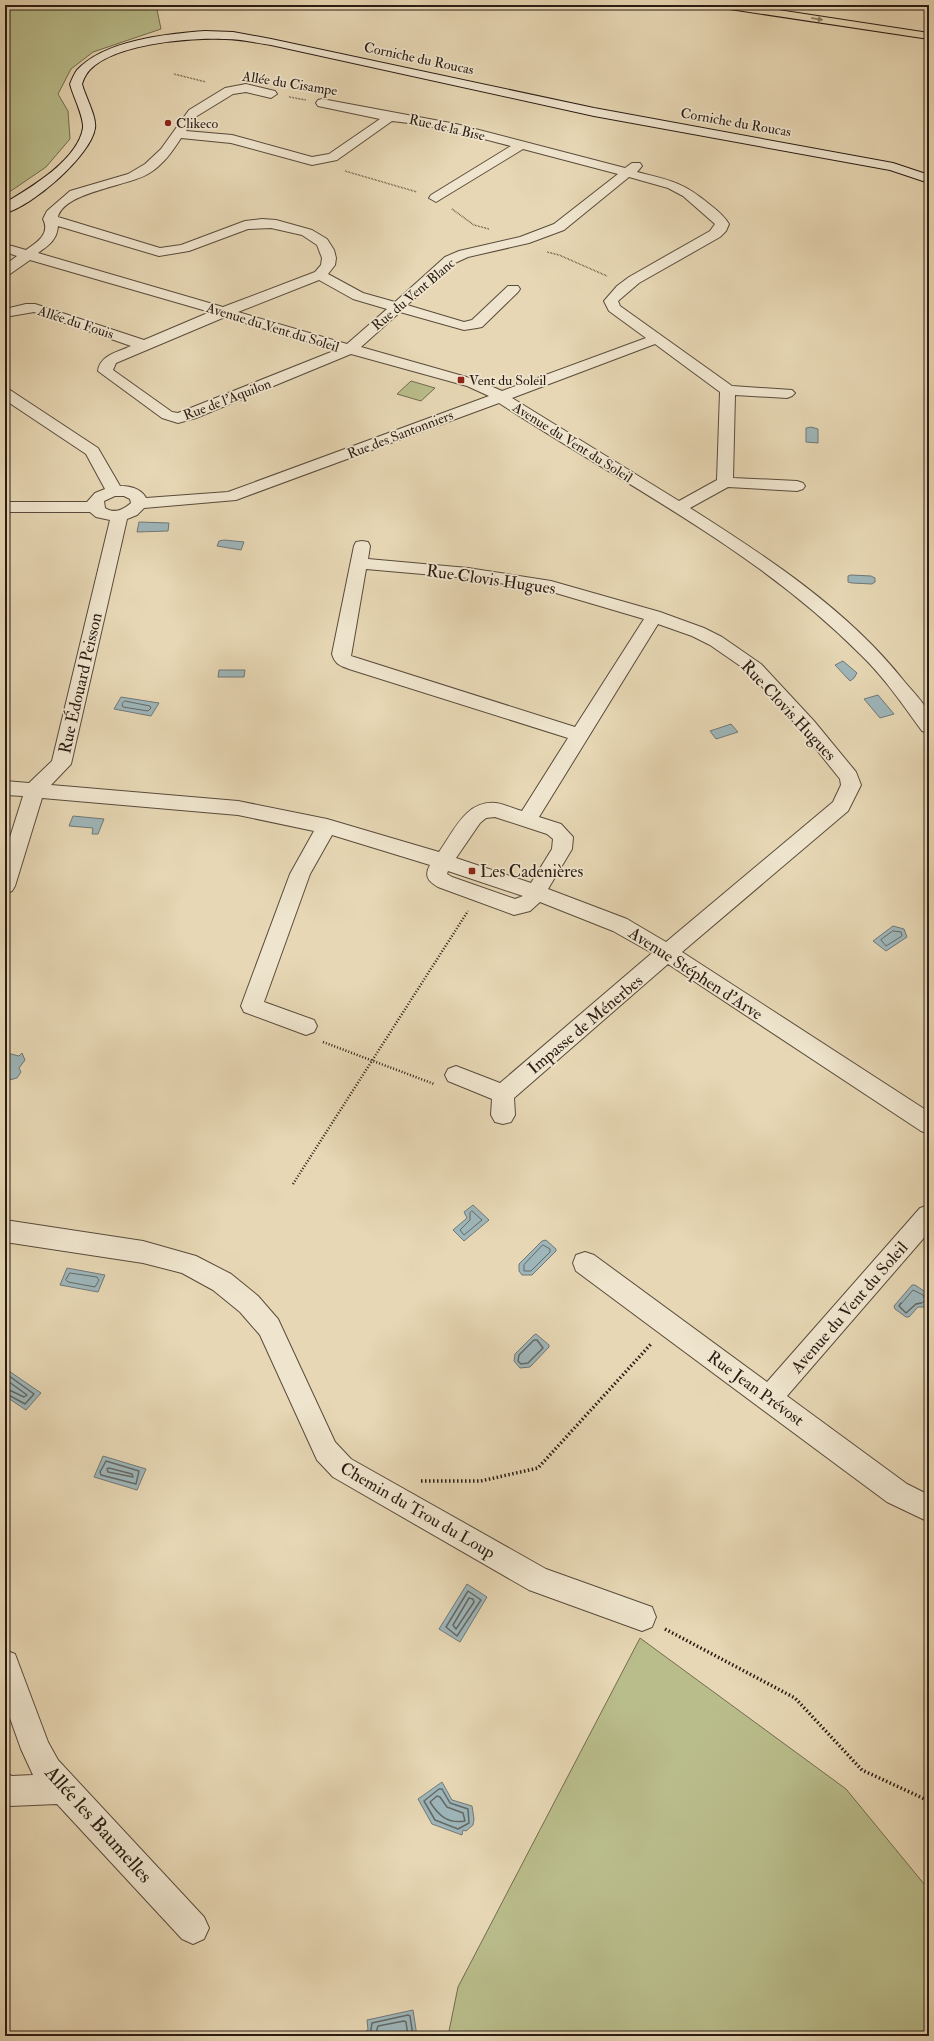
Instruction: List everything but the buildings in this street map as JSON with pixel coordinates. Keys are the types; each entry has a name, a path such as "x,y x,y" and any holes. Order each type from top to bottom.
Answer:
{"highway":[{"path":"723,5 929,36"}],"street":[{"name":"Corniche du Roucas","path":"5,209 50,178 80,150 89,127 76,84 81,73 107,55 130,46 155,40 186,36 221,35 271,42 594,112 893,167 929,179"},
{"name":"Allée du Cisampe","path":"178,134 193,112 234,89 246,88 271,94"},
{"name":"Allée du Cisampe","path":"322,103 390,117"},
{"name":"Rue de la Bise","path":"178,134 232,139 312,162 333,157 390,117 406,118 456,128 521,145 633,169 681,189 719,219 722,224 721,228 715,234 627,285 611,301 611,305 656,339"},
{"path":"5,271 29,255 50,236 50,220 52,214 68,198 76,194 136,175 152,166 178,134"},
{"path":"436,198 521,145"},
{"name":"Rue du Vent Blanc","path":"350,350 450,260 464,254 506,245 559,227 633,169"},
{"path":"50,220 159,252 177,251 251,224 267,223 296,229 315,236 323,242 329,251 330,258 328,266 320,274 358,296 469,326 477,324 513,289"},
{"name":"Avenue du Vent du Soleil","path":"5,248 350,350 472,383 499,396 758,560 846,629 869,652 929,727"},
{"name":"Rue de l'Aquilon","path":"320,274 224,312 111,360 106,365 105,371 167,415 178,418 191,415 350,350"},
{"name":"Allée du Fouis","path":"5,313 26,308 35,308 146,346"},
{"path":"656,339 728,390 787,393"},
{"name":"Rue des Santonniers","path":"139,503 230,497 656,339"},
{"path":"725,482 728,390"},
{"path":"5,393 92,451 98,458 114,491"},
{"path":"678,508 725,482 797,486"},
{"path":"5,507 95,507 101,513 119,516 132,511 139,503 137,496 133,493 114,491 102,495 97,499 95,507"},
{"name":"Rue Édouard Peisson","path":"5,886 35,789 61,764 119,516"},
{"name":"Rue Clovis Hugues","path":"579,736 355,666 343,660 341,654 361,554 551,586 654,616 716,641 755,668 812,731 848,777 851,786 841,806 751,880 668,954"},
{"path":"527,820 654,616"},
{"name":"Avenue Stéphen d'Arve","path":"5,788 35,789 238,808 327,826 535,892 614,922 668,954 929,1124"},
{"path":"496,810 527,820 554,829 563,838 562,848 530,901 524,906 514,907 445,882 437,877 437,871 473,818 481,811 496,810"},
{"path":"306,1026 252,1006 300,874 327,826"},
{"name":"Impasse de Ménerbes","path":"456,1075 503,1104 668,954"},
{"name":"Avenue du Vent du Soleil","path":"769,1398 929,1215"},
{"name":"Chemin du Trou du Loup","path":"5,1231 143,1252 186,1264 222,1282 249,1304 269,1327 310,1420 326,1451 342,1468 539,1580 642,1617"},
{"name":"Rue Jean Prévost","path":"585,1263 897,1493 929,1509"},
{"name":"Allée les Baumelles","path":"5,1664 36,1748 47,1771 193,1928"},
{"path":"5,1788 10,1791 63,1788"}],"path":[{"path":"174,74 234,89"},
{"name":"Allée du Cisampe","path":"271,94 322,103"},
{"path":"559,255 627,285"},
{"path":"293,1184 479,894"},
{"path":"306,1026 313,1038 448,1090 456,1075"},
{"path":"417,1481 481,1481 538,1468 669,1324"},
{"path":"642,1617 795,1698 862,1770 929,1801"}],"green space":[{"path":"5,5 156,5 161,29 93,52 71,69 58,94 68,111 70,139 46,167 5,195"},
{"path":"411,381 435,388 421,401 397,394"},
{"path":"640,1638 846,1789 929,1890 929,2036 448,2036 458,1987"}],"water":[{"path":"811,427 818,429 818,443 806,442 806,428"},
{"path":"139,522 169,523 168,531 137,532"},
{"path":"219,541 244,542 241,550 217,546"},
{"path":"848,576 871,576 875,578 875,582 872,584 848,582"},
{"path":"843,661 857,673 850,681 835,665"},
{"path":"219,670 245,670 244,677 218,677"},
{"path":"878,695 894,714 880,718 864,699"},
{"path":"121,697 159,703 151,716 114,709"},
{"path":"731,724 738,732 716,739 710,731"},
{"path":"73,816 104,819 98,834 92,834 93,828 69,826"},
{"path":"893,926 904,929 907,937 886,951 873,941"},
{"path":"7,1053 19,1056 22,1053 25,1060 19,1068 21,1072 17,1078 5,1081 5,1055"},
{"path":"473,1205 489,1220 464,1241 453,1230 467,1218 464,1212"},
{"path":"546,1240 556,1249 556,1251 532,1275 522,1275 519,1271 519,1264 542,1241"},
{"path":"67,1268 105,1275 98,1292 60,1285"},
{"path":"912,1285 915,1285 927,1293 929,1301 924,1307 918,1307 909,1317 906,1317 895,1309 894,1306"},
{"path":"536,1334 549,1345 549,1347 530,1367 520,1368 514,1361 515,1354"},
{"path":"6,1369 41,1393 26,1410 5,1396"},
{"path":"103,1456 146,1469 137,1490 94,1477"},
{"path":"467,1584 487,1597 460,1642 439,1629"},
{"path":"442,1782 452,1800 472,1806 474,1819 473,1825 466,1831 463,1830 462,1835 432,1824 418,1799"},
{"path":"413,2010 417,2036 366,2036 366,2031 368,2030 367,2020"}],"place":[{"name":"Clikeco","path":"168,123"},
{"name":"Vent du Soleil","path":"461,380"},
{"name":"Les Cadenières","path":"472,871"}]}
